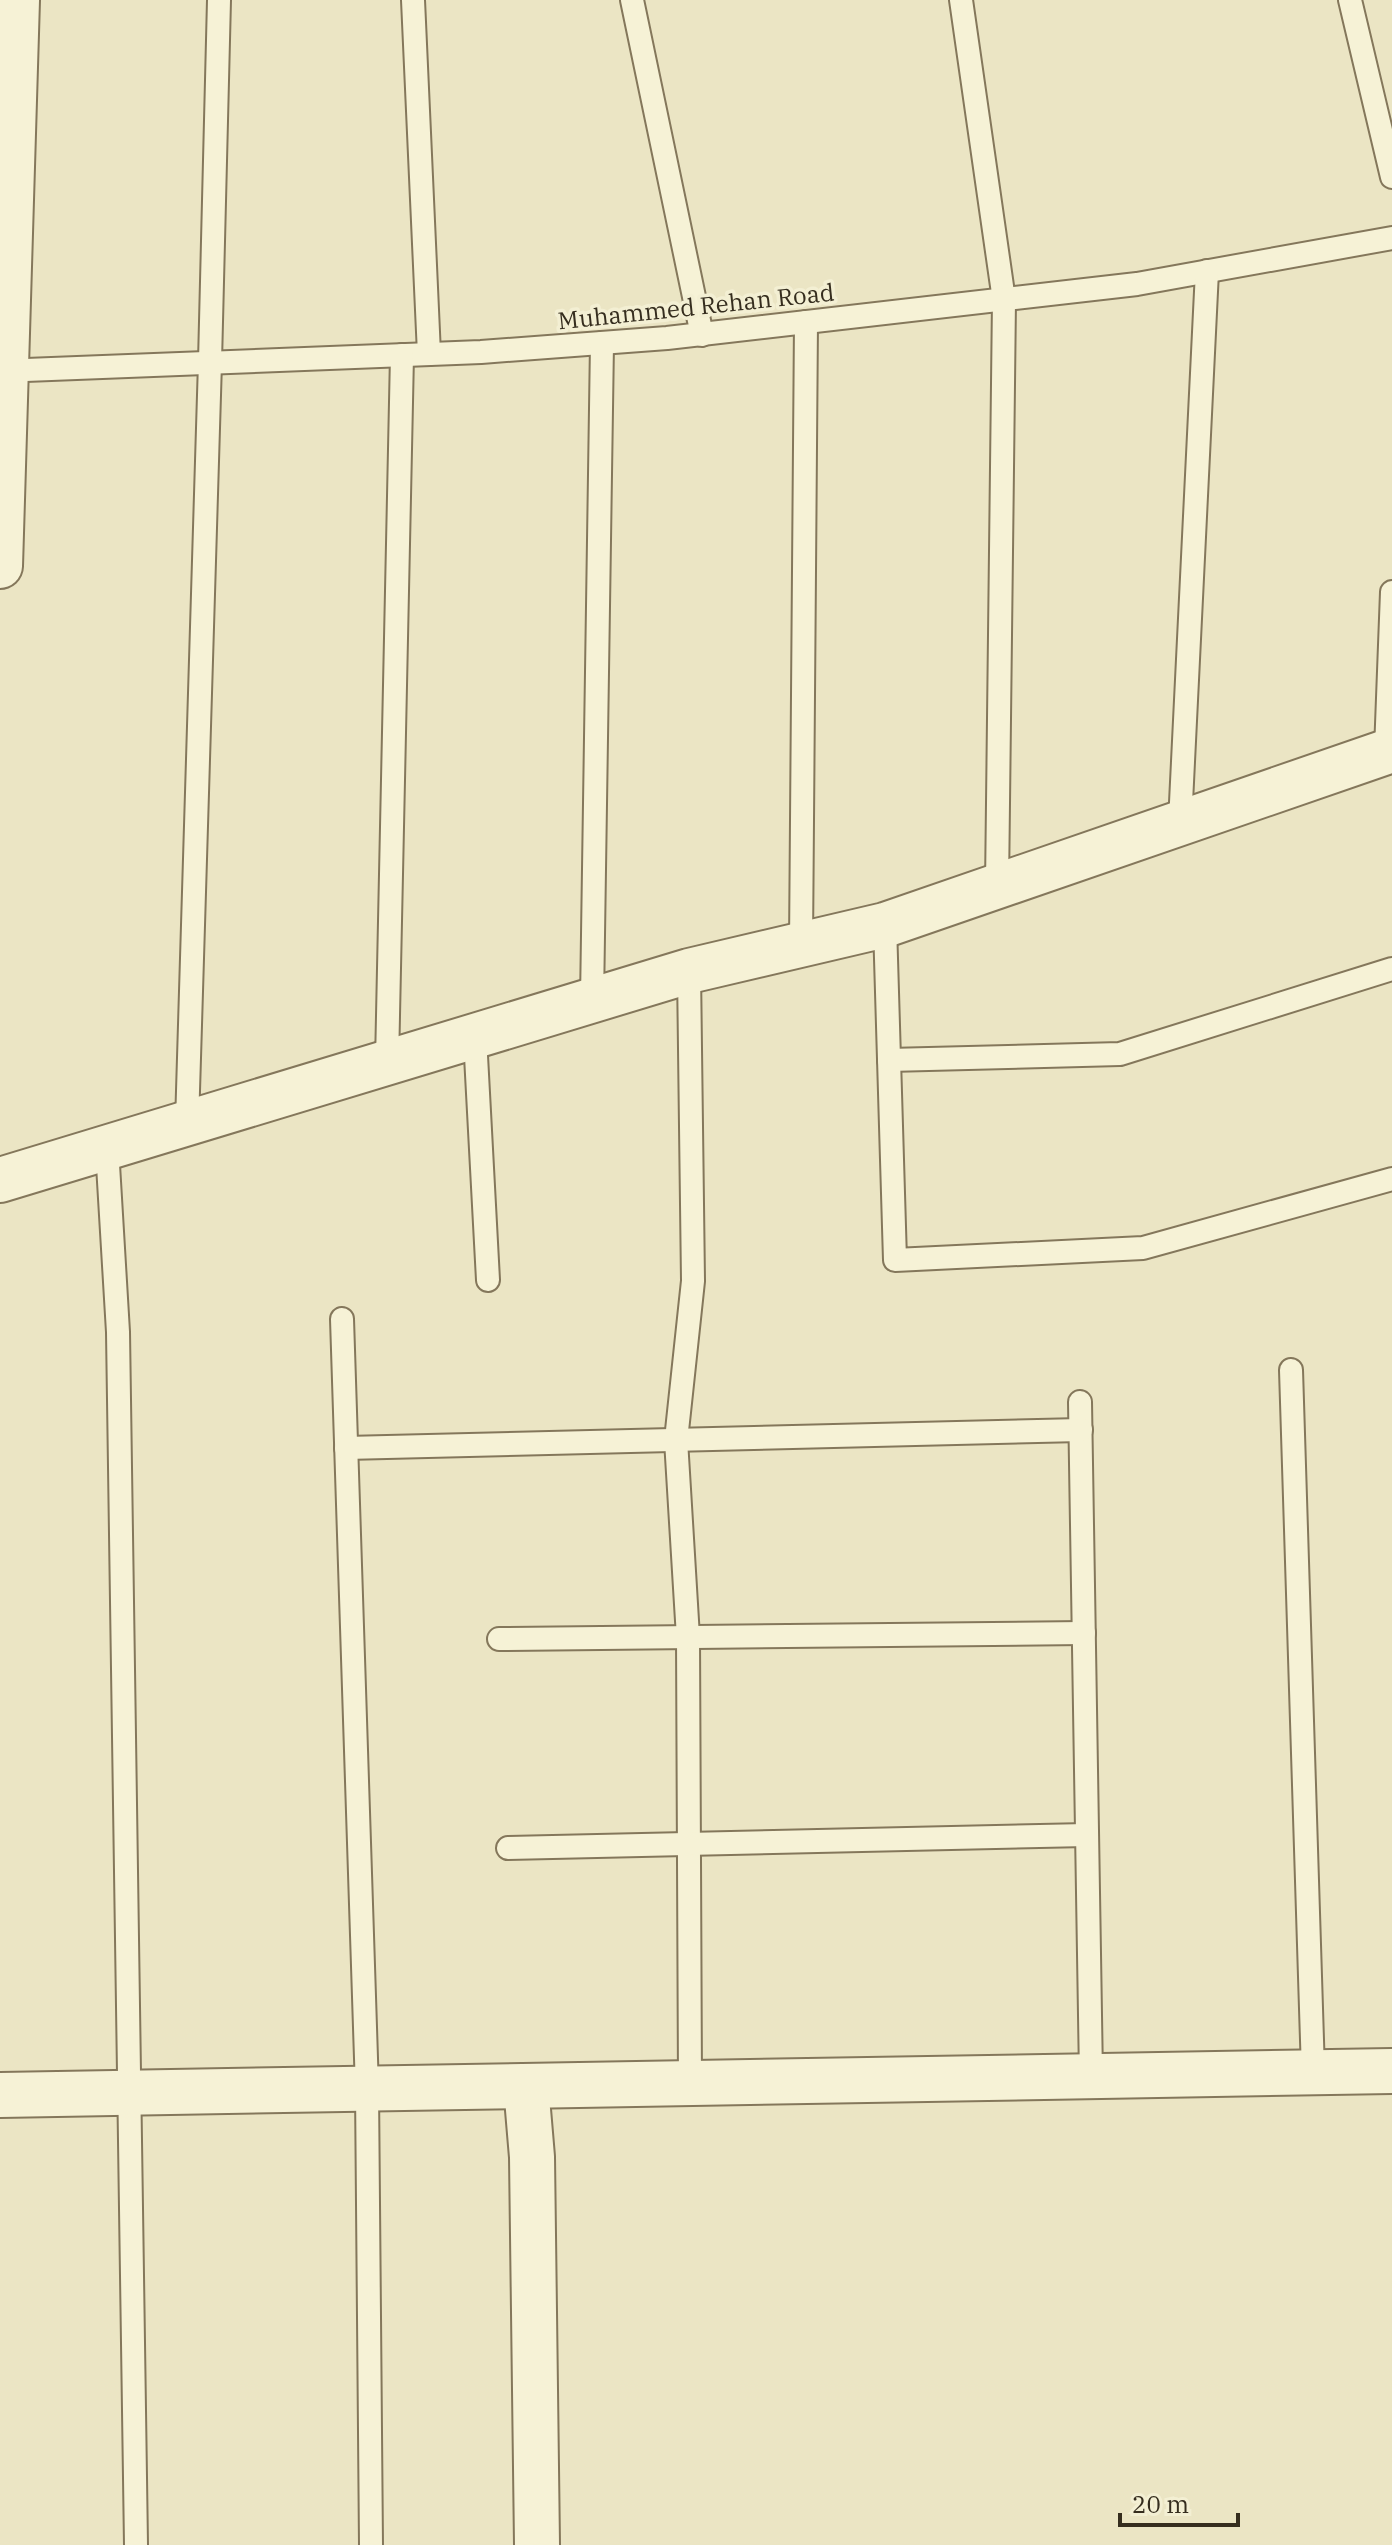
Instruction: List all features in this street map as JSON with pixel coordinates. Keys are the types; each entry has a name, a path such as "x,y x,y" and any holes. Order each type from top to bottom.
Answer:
{"street":[{"path":"0,566 2,370 17,0"},
{"path":"0,1180 689,971 885,925 1389,750"},
{"path":"0,2095 1392,2071"},
{"path":"526,2086 532,2157 537,2545"}],"lane":[{"path":"187,1124 219,0"},
{"path":"413,0 429,354"},
{"path":"632,0 702,335"},
{"path":"961,0 1004,300 997,887"},
{"path":"1350,0 1392,177"},
{"name":"Muhammed Rehan Road","path":"2,370 429,354 702,335 1137,284 1392,238"},
{"path":"1180,823 1207,271"},
{"path":"801,945 806,322"},
{"path":"592,1001 602,343"},
{"path":"387,1063 402,355"},
{"path":"1389,750 1392,592"},
{"path":"885,925 895,1260 1143,1248 1392,1179"},
{"path":"889,1060 1120,1054 1392,969"},
{"path":"689,971 693,1281 676,1440 688,1637 690,2083"},
{"path":"475,1037 488,1280"},
{"path":"107,1148 118,1332 136,2545"},
{"path":"342,1319 367,2089 371,2545"},
{"path":"1291,1370 1313,2072"},
{"path":"1080,1402 1091,2076"},
{"path":"346,1448 1081,1430"},
{"path":"499,1639 1084,1633"},
{"path":"508,1848 1087,1835"}]}
